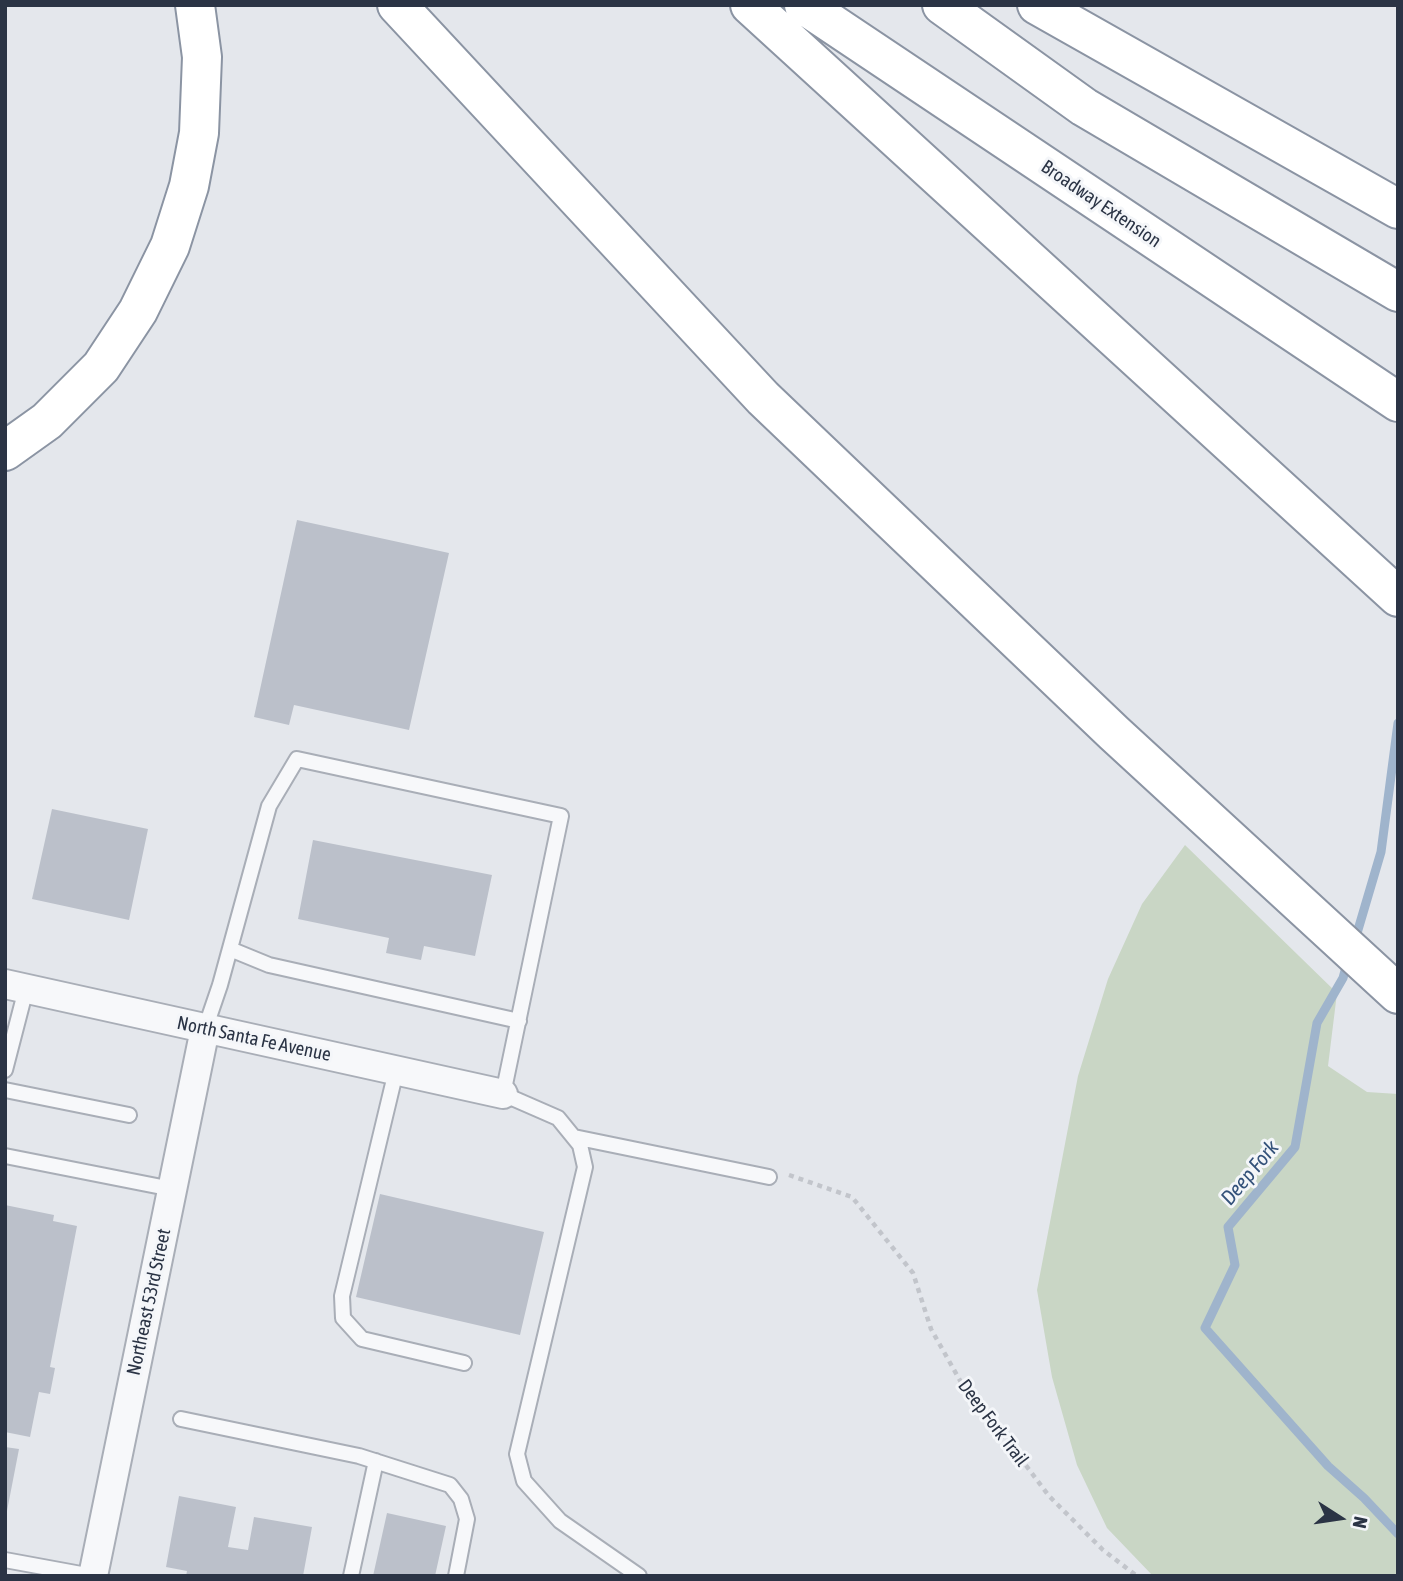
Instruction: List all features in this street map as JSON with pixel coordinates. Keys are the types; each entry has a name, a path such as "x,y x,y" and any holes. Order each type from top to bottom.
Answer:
{"highway":[{"path":"5,451 47,421 101,367 138,311 170,246 189,186 199,133 202,57 195,5"},
{"path":"397,5 763,398 1114,733 1398,994"},
{"path":"750,5 1398,597"},
{"name":"Broadway Extension","path":"804,5 1398,402"},
{"path":"942,5 1084,107 1398,292"},
{"path":"1037,5 1396,208"}],"street":[{"name":"North Santa Fe Avenue","path":"16,987 503,1094"},
{"name":"Northeast 53rd Street","path":"92,1576 205,1028"}],"lane":[{"path":"205,1028 230,949 269,806 297,759 561,816 503,1094 558,1118 580,1145 585,1167 517,1454 524,1481 560,1521 639,1576"},
{"path":"230,949 268,965 519,1021"},
{"path":"5,1070 16,987"},
{"path":"396,1071 342,1296 343,1318 362,1339 464,1363"},
{"path":"5,1090 129,1115"},
{"path":"575,1137 769,1177"},
{"path":"5,1156 172,1189"},
{"path":"181,1419 376,1461 450,1485 461,1499 467,1519 456,1576"},
{"path":"351,1576 376,1461"},
{"path":"5,1560 92,1576"}],"path":[{"name":"Deep Fork Trail","path":"788,1174 852,1197 913,1273 931,1329 971,1400 1003,1435 1049,1496 1102,1550 1137,1576"}],"green space":[{"path":"1185,845 1337,993 1328,1066 1367,1092 1398,1094 1398,1576 1153,1576 1107,1528 1077,1465 1052,1377 1037,1290 1078,1076 1108,979 1142,904"}],"building":[{"path":"297,520 449,553 409,730 294,705 289,725 254,717"},
{"path":"52,809 148,829 129,920 32,899"},
{"path":"313,840 492,875 475,956 424,946 421,960 386,953 389,938 298,919"},
{"path":"380,1194 544,1232 520,1335 356,1297"},
{"path":"5,1205 54,1215 53,1221 77,1226 50,1367 55,1368 50,1394 39,1392 30,1437 5,1432"},
{"path":"5,1447 19,1449 7,1511 5,1511"},
{"path":"179,1496 236,1507 228,1547 248,1550 254,1517 312,1527 303,1576 186,1576 187,1571 166,1567"},
{"path":"387,1513 446,1526 435,1576 373,1576"}],"waterway":[{"name":"Deep Fork","path":"1355,940 1381,852 1398,723"},
{"name":"Deep Fork","path":"1348,960 1343,978 1317,1023 1295,1147 1228,1227 1235,1265 1205,1328 1328,1466 1364,1498 1398,1534"}]}
